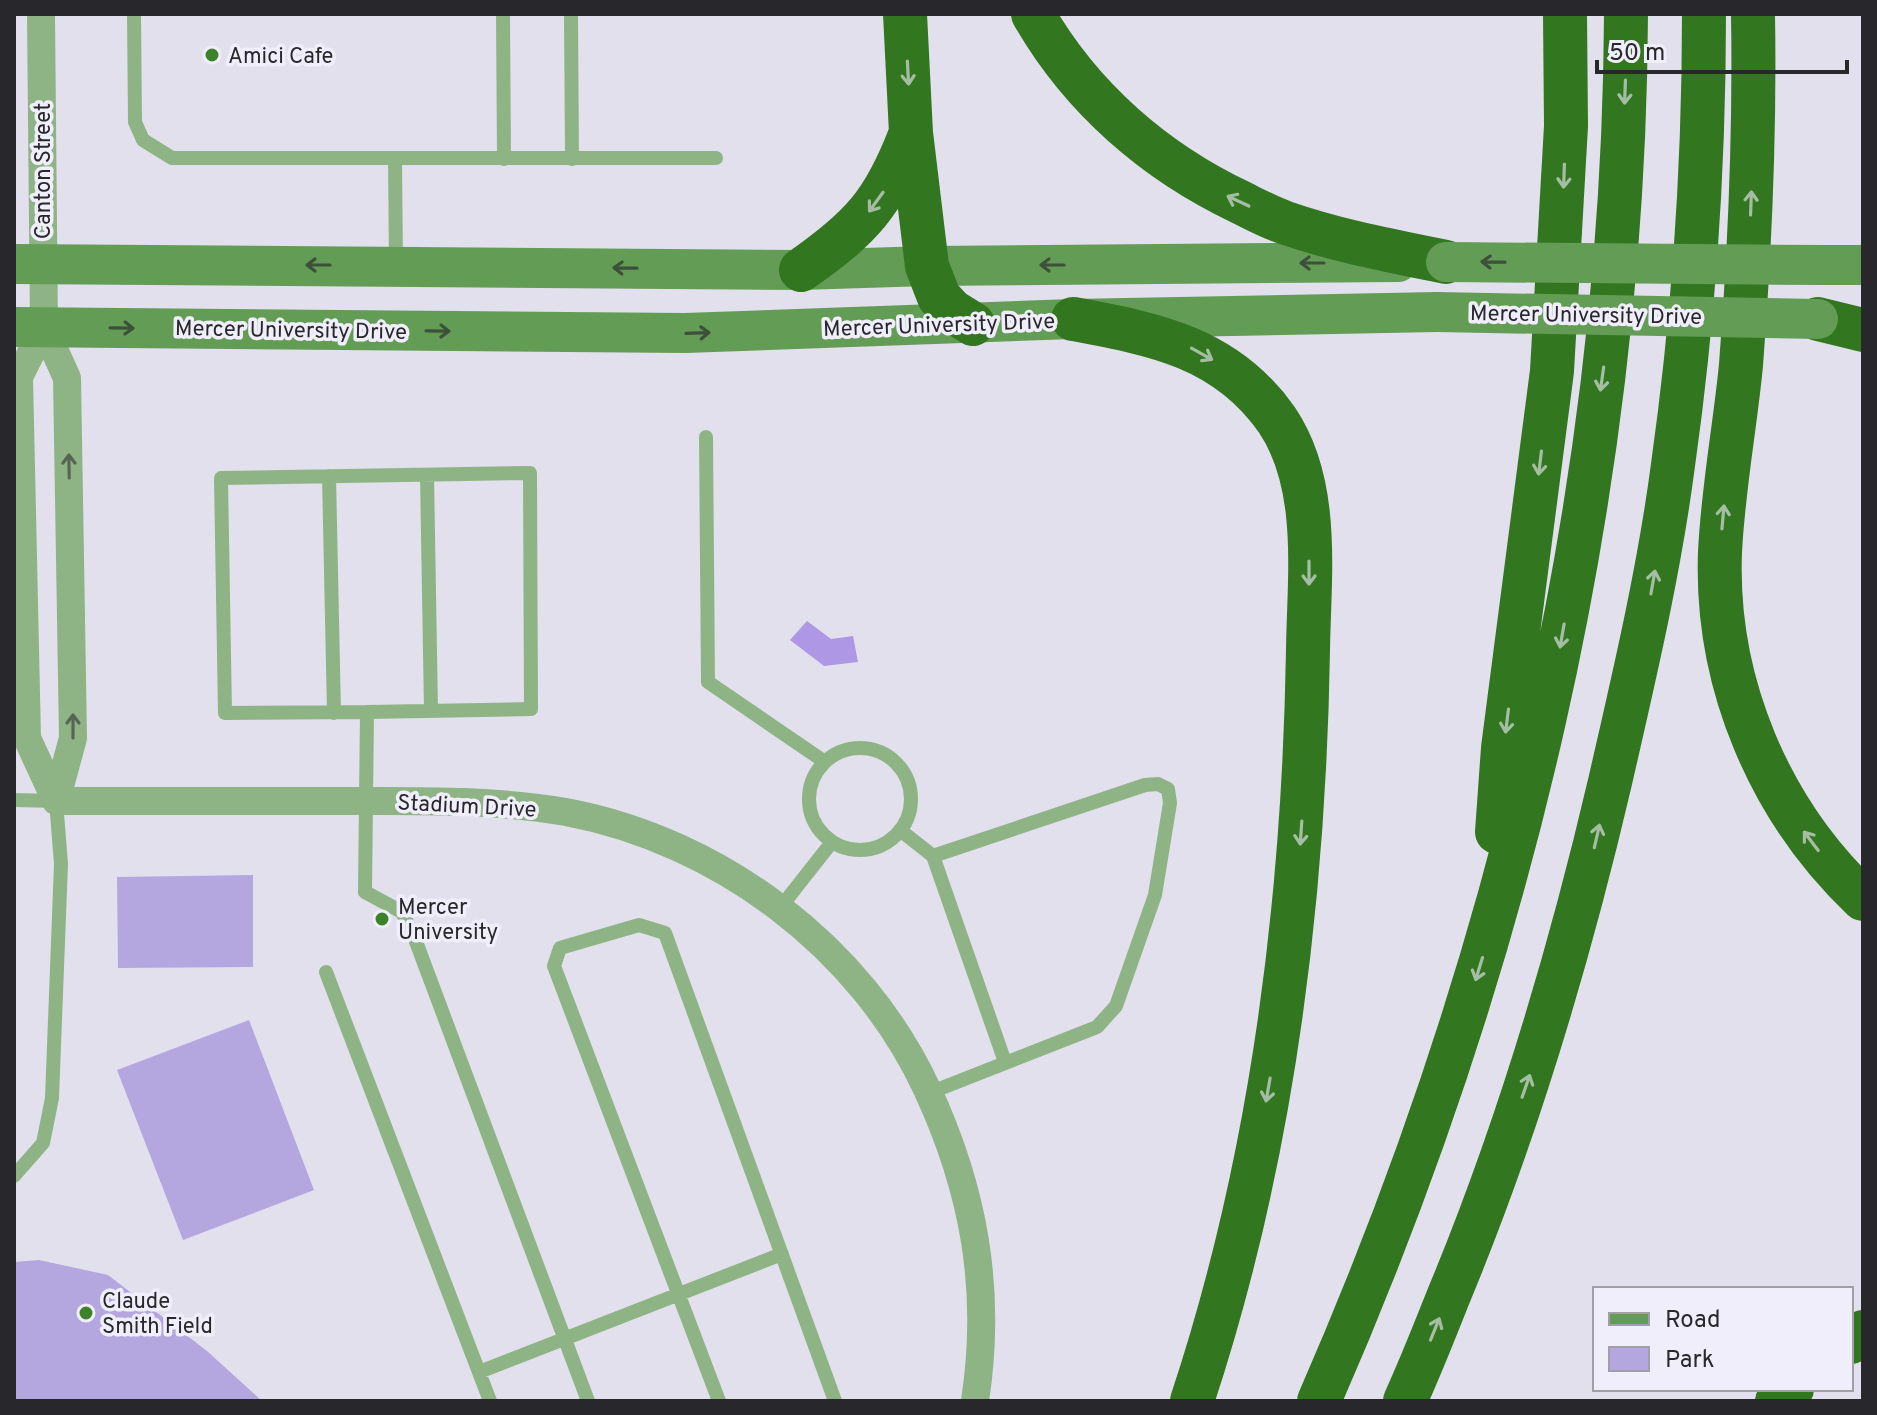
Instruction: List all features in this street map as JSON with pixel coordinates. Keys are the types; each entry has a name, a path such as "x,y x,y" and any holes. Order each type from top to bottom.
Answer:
{"highway":[{"path":"905,14 911,133 927,266 939,297 952,311 973,324"},
{"path":"1033,14 1070,68 1107,112 1162,158 1215,190 1284,223 1364,245 1446,262"},
{"path":"1494,921 1503,748 1552,371 1566,126 1565,14"},
{"path":"1319,1401 1372,1278 1455,1051 1530,787 1560,649 1585,507 1604,365 1621,199 1626,14"},
{"path":"1405,1401 1482,1216 1541,1041 1590,868 1646,623 1673,467 1693,294 1704,84 1704,14"},
{"path":"1753,14 1755,99 1751,233 1720,551 1720,603 1742,711 1780,796 1839,876 1863,899"},
{"path":"801,270 829,250 877,204 896,171 911,133"},
{"path":"1073,319 1144,332 1190,347 1224,366 1255,393 1278,422 1294,452 1306,512 1309,564 1306,754 1299,857 1283,999 1251,1178 1225,1291 1192,1401"},
{"path":"1818,319 1863,330"}],"street":[{"name":"Canton Street","path":"29,327 28,264 41,14"},
{"path":"28,264 801,270 927,266 1446,262 1863,265"},
{"name":"Mercer University Drive","path":"29,327 685,333 1073,319 1437,312 1863,319"},
{"path":"29,327 67,378 73,738 56,801"},
{"path":"29,327 19,377 27,738 56,801"},
{"name":"Stadium Drive","path":"56,801 510,804 568,813 621,826 681,849 730,875 780,908 818,939 876,1005 917,1067 948,1134 975,1236 981,1341 975,1401"}],"lane":[{"path":"134,14 135,122 143,140 172,158 716,158"},
{"path":"503,14 504,159"},
{"path":"571,14 572,159"},
{"path":"395,160 396,265"},
{"path":"706,437 708,682 825,762"},
{"path":"530,473 531,709 225,713 221,478 329,476 530,473"},
{"path":"427,475 431,711"},
{"path":"329,476 334,713"},
{"path":"367,712 365,892 402,912 415,939 588,1401"},
{"path":"861,748 875,750 891,758 903,771 910,787 912,803 900,830 887,842 866,850 848,849 832,842 821,833 812,818 809,800 814,776 825,762 843,751 861,748"},
{"path":"929,1093 1097,1027 1116,1006 1155,895 1170,803 1168,789 1158,784 1145,785 933,856"},
{"path":"14,800 56,801 61,864 52,1098 43,1143 14,1176"},
{"path":"900,830 933,856 1005,1062"},
{"path":"780,908 832,842"},
{"path":"719,1401 554,966 560,948 639,925 665,933 835,1401"},
{"path":"326,972 490,1401"},
{"path":"479,1372 782,1254"}],"green space":[{"path":"253,875 253,967 118,968 117,877"},
{"path":"249,1020 314,1190 183,1240 117,1070"},
{"name":"Claude Smith Field","path":"39,1260 108,1275 207,1351 262,1401 14,1401 14,1262"}],"shaded area":[{"path":"807,621 831,639 853,636 858,662 824,666 790,640"}],"place":[{"name":"Amici Cafe","path":"212,55"},
{"name":"Mercer University","path":"382,919"},
{"name":"Claude Smith Field","path":"86,1313"}]}
